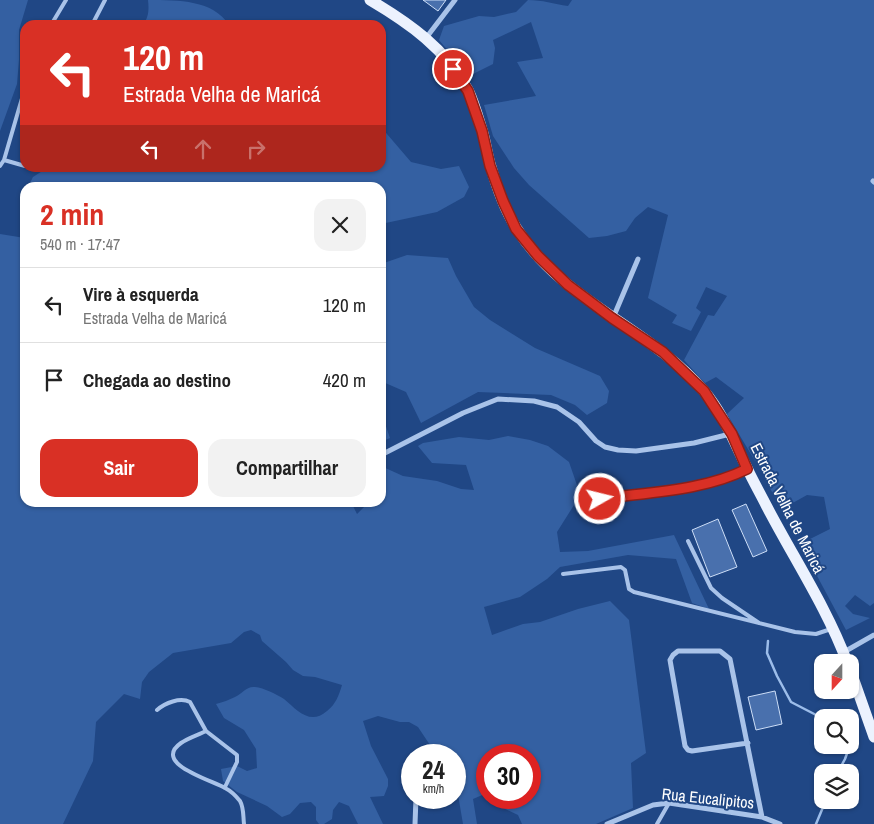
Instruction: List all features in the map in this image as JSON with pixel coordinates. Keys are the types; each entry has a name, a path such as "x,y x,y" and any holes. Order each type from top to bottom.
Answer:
{"main road":[{"name":"Estrada Velha de Maricá","path":"370,0 399,17 426,38 445,58 468,91 482,131 490,166 503,201 516,229 538,256 568,285 612,318 663,352 704,391 732,434 747,469 833,628 845,654"},
{"path":"859,694 874,737"}],"street":[{"path":"426,38 454,0"},
{"path":"612,318 638,259"},
{"path":"386,452 463,413 498,399 534,401 558,406 579,422 596,441 606,447 618,450 636,450 694,443 732,434"},
{"path":"580,501 699,486 727,478 747,469"},
{"path":"850,654 874,635"},
{"path":"748,743 688,750 685,746 670,660 673,655 678,651 720,651 730,659 748,743 762,817"},
{"name":"Rua Eucalipitos","path":"607,824 653,805 669,803 762,817 780,824"},
{"path":"415,824 416,809"}],"lane":[{"path":"54,20 66,0"},
{"path":"95,20 106,0"},
{"path":"0,166 4,160 20,105"},
{"path":"4,160 20,165"},
{"path":"688,541 711,588 722,598 761,624"},
{"path":"563,574 621,567 625,570 630,589 634,592 795,632 816,634 833,628"},
{"path":"157,710 166,704 181,700 190,702 206,731 237,755 237,762 225,788"},
{"path":"206,731 181,744 174,750 173,757 177,764 194,775 225,788 234,794 241,802 244,824"},
{"path":"657,824 669,803"}],"shaded area":[{"path":"0,0 28,0 22,20 20,20 17,84 0,131"},
{"path":"148,0 183,1 205,6 225,20 146,20"},
{"path":"528,0 568,6 572,0 874,0 874,603 870,606 855,595 845,606 853,614 870,618 846,630 800,544 830,529 824,497 807,495 782,509 764,478 773,474 765,455 755,461 727,414 744,398 716,377 705,383 684,360 708,315 714,316 727,296 706,287 696,308 701,312 691,331 672,323 677,315 648,298 668,215 648,207 635,218 626,231 589,238 529,185 514,168 493,136 484,105 536,96 517,62 543,58 531,22 493,40 495,48 493,64 469,76 439,40 444,26 479,16 494,17 516,12"},
{"path":"386,133 411,162 441,169 459,166 469,187 464,197 437,212 386,223 386,182 30,182 33,177 41,172 386,172"},
{"path":"0,234 20,237 20,507 354,507 357,514 364,507 386,507 386,468 403,476 437,481 461,489 474,490 466,465 432,463 418,446 423,443 459,437 489,440 508,436 548,446 569,462 579,491 574,505 557,532 560,552 588,551 674,535 709,609 692,603 676,559 628,555 560,567 547,579 520,597 484,607 492,635 523,624 540,622 578,609 610,601 629,620 646,753 631,763 633,808 596,824 522,824 518,815 505,809 541,809 541,744 476,744 476,798 473,799 477,824 463,824 460,809 466,809 466,744 429,744 418,727 409,722 400,722 378,716 363,721 371,746 388,779 388,786 384,796 370,797 383,824 358,824 349,806 339,802 333,810 332,819 324,824 319,824 316,820 316,807 311,802 300,803 290,814 282,817 267,806 237,792 223,781 221,769 237,766 247,771 257,768 256,749 244,730 224,718 216,704 255,687 281,697 304,715 315,717 327,711 333,705 342,685 315,677 303,676 293,670 262,641 260,635 251,630 244,632 231,643 173,653 149,672 142,682 140,699 124,694 96,722 93,761 63,824 0,824"},
{"path":"407,255 448,258 474,307 490,320 535,348 600,376 609,391 607,403 587,415 575,405 551,395 478,392 421,423 406,392 386,383 386,262"},
{"path":"386,426 390,438 386,440"}],"building":[{"path":"423,0 446,0 438,11"},
{"path":"746,504 767,551 753,557 732,510"},
{"path":"718,519 737,567 710,577 692,530"},
{"path":"775,691 782,724 756,730 748,697"}],"waterway":[{"path":"768,641 767,653 791,702 814,714"},
{"path":"842,764 847,754"},
{"path":"816,824 822,809"}],"route":[{"path":"453,69 468,91 482,131 490,166 516,229 538,256 568,285 612,318 663,352 704,391 732,434 747,469 727,478 699,486 600,499"}]}
